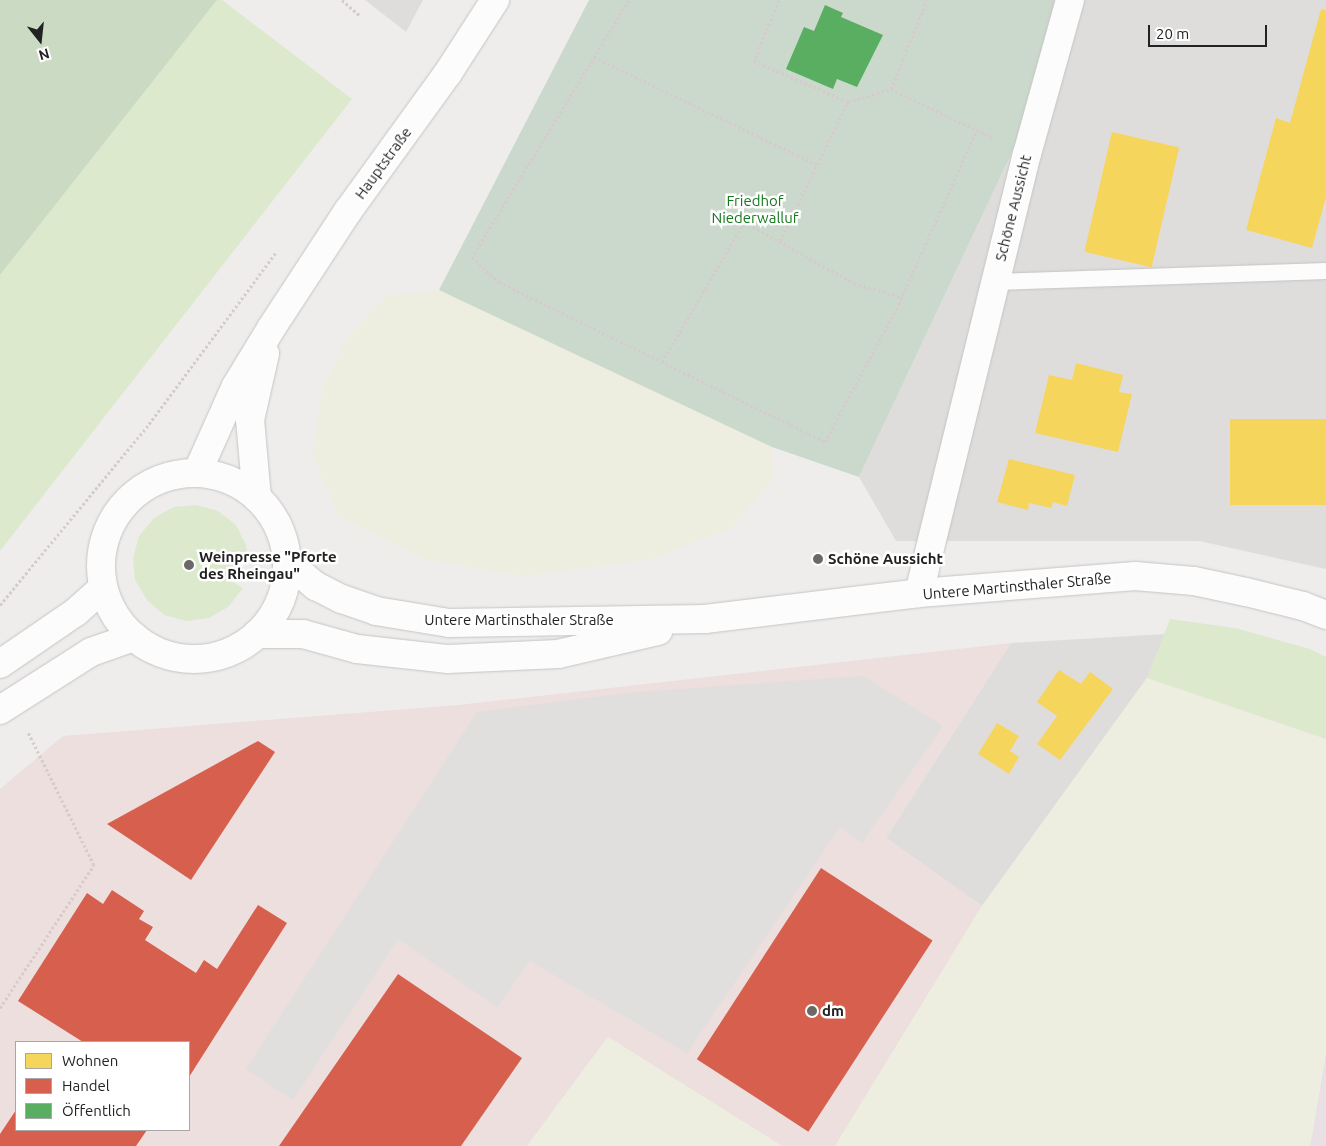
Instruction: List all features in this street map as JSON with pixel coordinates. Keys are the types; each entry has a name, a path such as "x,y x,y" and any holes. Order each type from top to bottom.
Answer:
{"street":[{"name":"Hauptstraße","path":"197,473 236,386 272,327 348,210 448,73 495,0"},
{"name":"Schöne Aussicht","path":"919,593 1026,154 1070,0"},
{"name":"Hauptstraße","path":"257,498 250,420 272,327"},
{"path":"197,473 239,485 257,498 278,526 287,562 284,588 274,613 258,634 239,648 196,659 174,657 153,650 134,637 120,623 103,588 103,545 122,507 156,482 197,473"},
{"name":"Untere Martinsthaler Straße","path":"287,562 316,586 342,599 412,619 449,622 705,619 919,593 1135,576 1194,581 1303,606 1326,616"},
{"path":"0,664 76,612 103,588"},
{"name":"Untere Martinsthaler Straße","path":"258,634 303,634 358,649 392,655 448,659 508,659 588,649 705,619"},
{"path":"6,706 91,652 134,637"}],"lane":[{"path":"995,282 1326,271"}],"path":[{"path":"342,0 359,15"},
{"path":"629,0 472,257 500,282 825,442 902,298 977,130"},
{"path":"779,0 754,60 848,102 891,89 1026,154"},
{"path":"891,89 927,0"},
{"path":"594,57 817,165"},
{"path":"780,241 848,102"},
{"path":"662,362 744,222 854,283 902,298"},
{"path":"0,605 149,424"},
{"path":"0,1008 94,865 6,706"}],"shaded area":[{"path":"365,0 423,0 406,32"},
{"path":"1055,0 1326,0 1326,569 1199,541 896,541 859,477 1014,148"},
{"path":"439,290 772,447 773,479 732,528 648,560 524,576 425,560 339,517 312,453 322,391 347,337 386,296"},
{"path":"1166,634 1147,678 982,906 886,838 1011,643"},
{"path":"1011,643 886,838 982,906 835,1146 782,1146 608,1037 527,1146 0,1146 0,789 63,736 458,705"},
{"path":"863,676 943,726 862,843 840,827 687,1053 530,961 497,1007 398,939 293,1100 246,1069 477,712 636,692"},
{"path":"1147,678 1326,739 1326,1053 1310,1146 835,1146 982,906"},
{"path":"608,1037 782,1146 527,1146"},
{"path":"1326,1053 1326,1146 1310,1146 1314,1124"}],"green space":[{"path":"0,0 217,0 0,275"},
{"path":"217,0 222,0 352,99 0,551 0,275"},
{"name":"Friedhof Niederwalluf","path":"589,0 1055,0 1014,148 859,477 772,447 439,290"},
{"path":"196,505 218,511 236,525 246,545 249,563 236,562 231,581 243,588 228,607 209,618 186,621 164,615 147,600 135,580 133,558 139,536 154,518 174,507"},
{"path":"1170,619 1235,628 1310,649 1326,657 1326,739 1147,678"}],"building: Wohnen":[{"path":"1321,9 1326,10 1326,197 1312,248 1246,230 1276,118 1290,123"},
{"path":"1112,132 1179,148 1152,267 1084,252"},
{"path":"1076,363 1123,375 1119,392 1132,394 1118,452 1035,433 1049,375 1072,380"},
{"path":"1230,419 1326,419 1326,505 1230,505"},
{"path":"1009,459 1075,475 1067,506 1053,502 1051,508 1029,503 1028,510 997,502"},
{"path":"1059,670 1081,684 1090,672 1113,689 1060,760 1037,744 1057,716 1037,702"},
{"path":"997,723 1019,736 1010,751 1019,757 1009,774 978,754"}],"building: Handel":[{"path":"258,741 275,752 191,880 107,824"},
{"path":"821,868 933,940 808,1132 697,1059"},
{"path":"112,890 144,911 139,919 153,927 145,940 196,973 204,960 217,969 258,905 287,923 190,1075 190,1041 81,1041 18,1001 87,893 103,904"},
{"path":"398,974 522,1058 461,1146 279,1146"},
{"path":"15,1112 15,1131 146,1131 136,1146 0,1146 0,1134"}],"building: Öffentlich":[{"path":"825,5 843,13 841,17 883,35 857,87 837,79 833,89 786,69 804,27 814,31"}],"place":[{"name":"Schöne Aussicht","path":"818,559"},
{"name":"Weinpresse \"Pforte des Rheingau\"","path":"189,565"},
{"name":"dm","path":"812,1011"}]}
